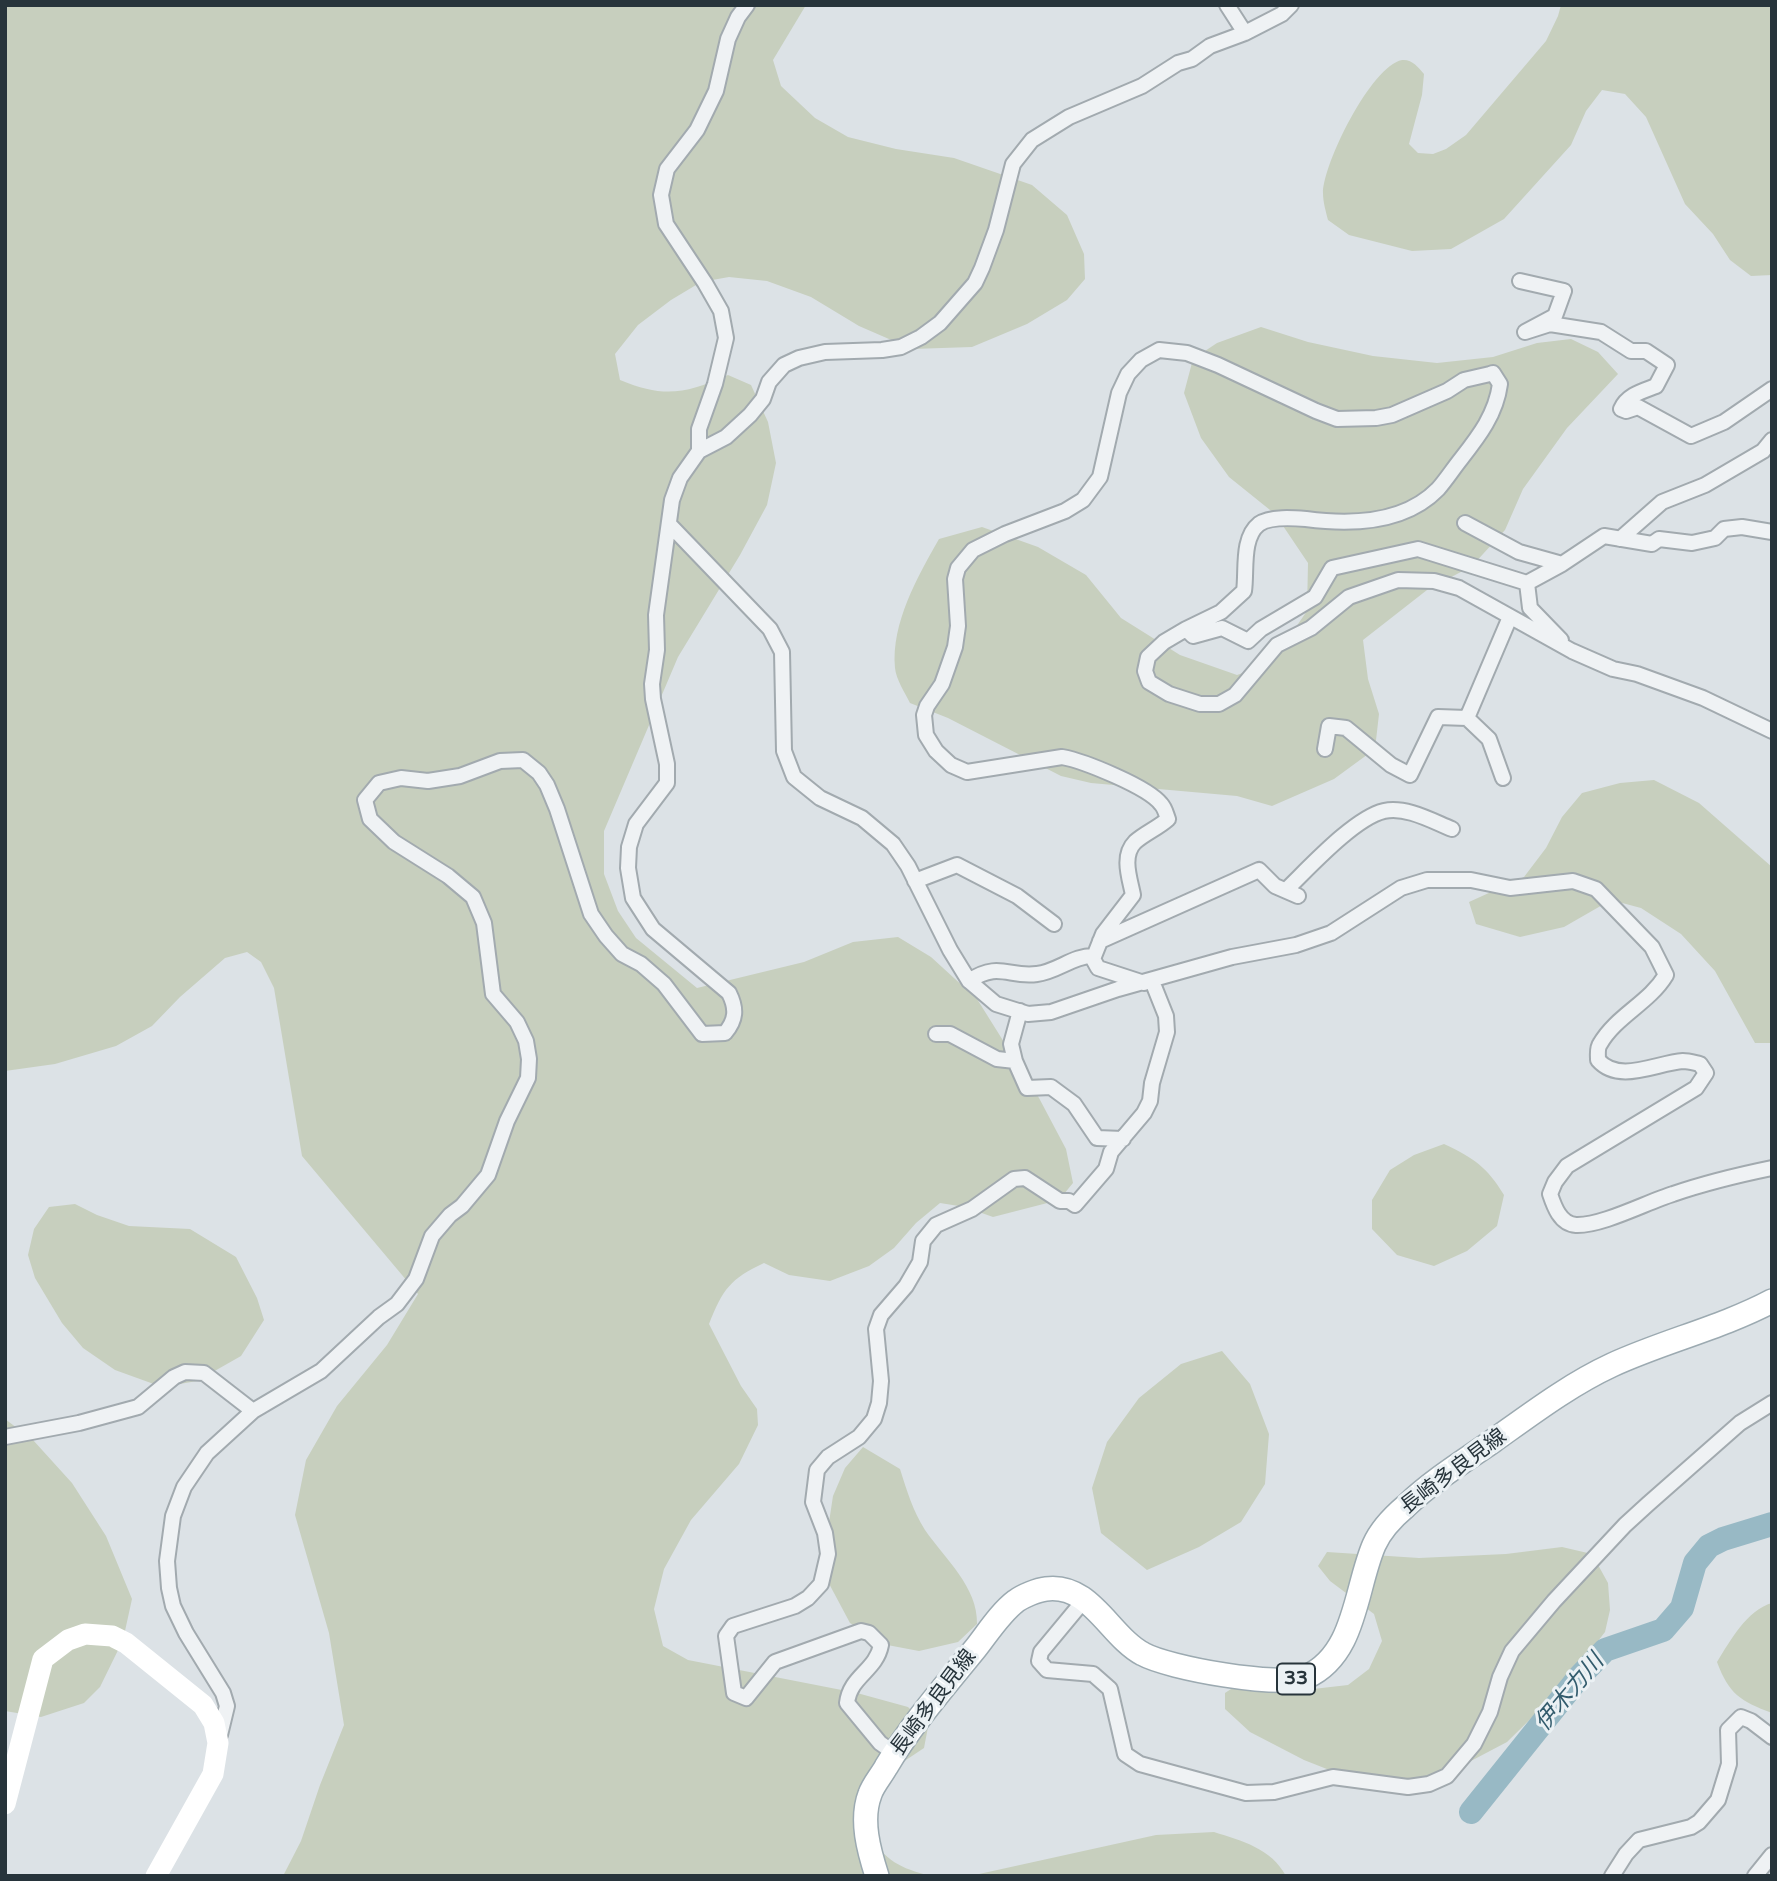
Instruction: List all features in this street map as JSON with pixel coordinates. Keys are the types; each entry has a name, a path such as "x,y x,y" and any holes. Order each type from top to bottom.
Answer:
{"main road":[{"name":"長崎多良見線","path":"877,1876 869,1852 866,1825 869,1795 894,1753 956,1672 1017,1600 1043,1589 1060,1589 1085,1599 1142,1654 1178,1665 1254,1679 1303,1679 1328,1662 1342,1640 1354,1612 1375,1544 1388,1522 1412,1499 1535,1411 1588,1377 1676,1338 1713,1327 1772,1301"}],"street":[{"path":"699,451 699,429 715,384 726,338 721,311 666,224 660,195 667,169 696,130 716,91 728,38 747,5"},
{"path":"1227,5 1245,33"},
{"path":"156,1876 213,1774 226,1706 223,1693 186,1633 173,1606 167,1561 173,1516 184,1487 207,1453 253,1411 321,1371 379,1317 397,1304 416,1279 432,1236 488,1175 507,1121 528,1078 526,1041 517,1022 494,994 484,923 473,897 448,876 394,842 370,819 365,800 379,783 401,778 428,780 460,776 500,761 523,760 547,785 591,914 606,936 622,954 640,964 664,984 702,1034 724,1033 733,1023 735,1005 729,993 653,929 633,898 628,868 629,847 636,824 667,783 667,764 652,684 657,650 656,615 673,500 680,478 699,451 726,437 750,415 762,399 769,382 784,365 799,358 825,352 882,351 901,347 940,323 975,283 996,230 1013,164 1032,139 1069,117 1142,86 1178,62 1192,59 1210,46 1245,33 1282,14 1291,5"},
{"path":"1520,281 1564,291 1555,316 1525,332 1550,324 1601,332 1630,351 1646,351 1667,365 1656,386 1632,396 1621,409 1626,411 1638,407 1692,436 1724,422 1772,389"},
{"path":"894,1753 880,1743 847,1703 849,1690 878,1657 881,1645 869,1633 861,1631 775,1662 746,1698 734,1693 726,1636 733,1626 795,1606 808,1598 821,1584 828,1554 825,1533 813,1502 817,1470 828,1457 859,1437 874,1419 881,1381 876,1329 881,1315 920,1262 923,1241 936,1225 972,1209 1014,1179 1025,1178 1060,1201 1069,1201 1075,1205 1106,1169 1111,1152 1144,1113 1150,1101 1152,1083 1167,1032 1166,1016 1148,982 1098,968 1094,956 1103,934 1133,895 1127,862 1129,851 1135,842 1168,819 1163,805 1147,792 1077,760 1062,758 967,772 951,765 936,751 926,735 924,715 942,684 955,647 958,626 955,579 958,568 973,550 1005,534 1065,511 1083,500 1100,477 1119,393 1128,374 1141,360 1159,350 1187,353 1219,365 1337,419 1392,415 1447,391 1464,380 1493,373 1500,384 1498,404 1480,435 1438,489 1425,500 1395,516 1373,521 1324,522 1292,518 1258,524 1249,539 1244,591 1221,612 1164,642 1148,657 1145,671 1149,682 1169,694 1200,704 1219,704 1235,695 1277,645 1311,628 1349,597 1398,580 1434,581 1460,589 1572,651 1613,668 1703,698 1772,731"},
{"path":"1620,539 1661,502 1705,485 1763,451 1772,440"},
{"path":"1465,523 1519,552 1562,564"},
{"path":"669,524 770,629 782,652 784,751 794,777 820,798 862,818 893,844 969,981 996,1004 1028,1014 1051,1012 1232,957 1296,945 1331,933 1382,897 1427,880 1471,880 1510,888 1573,881 1597,889 1619,911 1652,947 1666,975 1659,986 1598,1045 1598,1060 1605,1068 1622,1072 1684,1061 1700,1064 1706,1073 1696,1088 1567,1166 1550,1194 1555,1209 1562,1219 1574,1225 1604,1220 1711,1182 1772,1168"},
{"path":"1186,629 1193,636 1222,628 1248,641 1261,629 1315,597 1332,568 1418,549 1527,583 1604,536 1652,544 1659,539 1692,543 1715,538 1724,529 1742,527 1772,532"},
{"path":"1527,583 1530,608 1572,651"},
{"path":"1467,718 1510,617"},
{"path":"1325,749 1329,726 1346,728 1391,765 1410,775 1438,717 1467,718 1489,738 1503,778"},
{"path":"1100,941 1259,870 1275,886 1292,893 1328,848 1356,825 1384,811 1411,813 1452,829"},
{"path":"915,881 957,865 1017,896 1054,924"},
{"path":"969,981 981,972 996,970 1035,975 1052,971 1084,955 1094,956"},
{"path":"1020,1011 1012,1044 1015,1061 1027,1087 1051,1087 1074,1104 1097,1138 1123,1139"},
{"path":"936,1034 950,1034 997,1059 1015,1061"},
{"path":"5,1437 79,1423 138,1407 174,1377 185,1372 204,1373 253,1411"},
{"path":"1085,1599 1041,1652 1039,1661 1047,1670 1093,1674 1110,1689 1125,1754 1140,1764 1246,1793 1274,1792 1333,1777 1408,1787 1429,1784 1447,1776 1474,1744 1490,1712 1500,1677 1513,1651 1554,1601 1648,1504 1740,1423 1772,1403"},
{"path":"5,1804 10,1768 43,1659 68,1640 85,1634 112,1636 126,1643 203,1705 214,1723 218,1743"},
{"path":"1612,1876 1639,1840 1691,1827 1699,1822 1718,1800 1729,1764 1728,1730 1741,1717 1772,1737"},
{"path":"1755,1876 1772,1855"}],"green space":[{"path":"5,5 806,5 773,60 781,86 815,118 848,137 896,149 954,158 1032,185 1067,215 1084,254 1085,279 1067,300 1027,324 972,347 912,349 859,326 811,297 767,281 729,277 701,282 671,300 638,325 615,354 620,380 649,389 687,390 728,375 751,385 768,422 776,463 767,505 678,657 604,831 604,874 618,911 636,938 697,988 804,962 853,942 898,937 931,957 977,999 1039,1098 1066,1149 1073,1183 1059,1200 993,1217 965,1207 940,1203 916,1223 894,1248 869,1266 830,1281 789,1275 764,1263 743,1274 729,1286 709,1324 741,1386 757,1409 758,1425 739,1464 691,1520 664,1569 654,1609 663,1646 688,1660 857,1693 908,1707 928,1727 924,1748 891,1770 867,1834 894,1862 931,1876 283,1876 301,1841 344,1725 329,1633 295,1515 306,1460 337,1406 387,1345 418,1294 302,1156 274,988 261,962 247,952 225,958 180,997 152,1026 116,1046 55,1064 5,1071"},
{"path":"1561,5 1772,5 1772,275 1751,276 1730,260 1713,234 1685,204 1646,117 1625,94 1602,90 1586,111 1571,145 1504,219 1451,249 1412,251 1349,235 1328,220 1323,193 1331,161 1363,97 1390,66 1406,60 1424,74 1422,95 1409,144 1418,153 1433,154 1446,149 1466,135 1546,41"},
{"path":"1261,327 1308,342 1373,356 1437,363 1493,357 1537,343 1571,339 1598,352 1618,374 1567,428 1523,489 1505,530 1472,566 1427,590 1363,640 1368,679 1379,714 1375,749 1334,779 1272,806 1237,796 1091,783 1061,776 948,718 910,703 895,668 897,634 908,600 939,539 982,527 1038,547 1086,575 1121,618 1180,655 1237,675 1271,663 1307,611 1308,563 1275,514 1229,477 1201,438 1184,393 1193,359 1217,343"},
{"path":"1654,780 1699,803 1772,867 1772,1043 1755,1043 1715,971 1681,934 1641,908 1611,900 1564,927 1520,937 1476,924 1469,902 1524,877 1546,848 1562,817 1582,793 1620,783"},
{"path":"1444,1144 1479,1164 1504,1195 1497,1226 1467,1251 1434,1266 1397,1255 1372,1229 1372,1200 1390,1170 1414,1155"},
{"path":"75,1204 129,1226 190,1229 236,1257 257,1298 264,1320 241,1356 197,1381 162,1387 115,1370 83,1348 62,1323 35,1278 28,1255 34,1229 49,1207"},
{"path":"1222,1351 1250,1384 1269,1434 1265,1484 1241,1522 1199,1547 1147,1570 1101,1533 1092,1488 1107,1442 1139,1398 1181,1364"},
{"path":"5,1419 33,1440 72,1483 106,1536 132,1599 123,1640 100,1687 84,1703 41,1717 5,1711"},
{"path":"863,1447 900,1469 921,1523 959,1574 972,1598 977,1624 958,1642 919,1651 882,1644 850,1623 826,1578 826,1542 833,1496 845,1468"},
{"path":"1562,1547 1592,1554 1608,1583 1610,1610 1605,1632 1560,1690 1507,1742 1431,1782 1342,1775 1304,1760 1250,1732 1225,1709 1225,1693 1243,1681 1287,1692 1348,1685 1369,1669 1382,1641 1374,1614 1330,1581 1318,1566 1327,1552 1419,1558 1506,1554"},
{"path":"1772,1603 1772,1713 1737,1695 1726,1682 1717,1662 1747,1619"},
{"path":"1214,1832 1245,1842 1264,1852 1280,1866 1286,1876 970,1876 1156,1835"}],"waterway":[{"name":"伊木力川","path":"1471,1812 1580,1676 1605,1650 1663,1630 1682,1608 1695,1563 1709,1546 1772,1524"}]}
